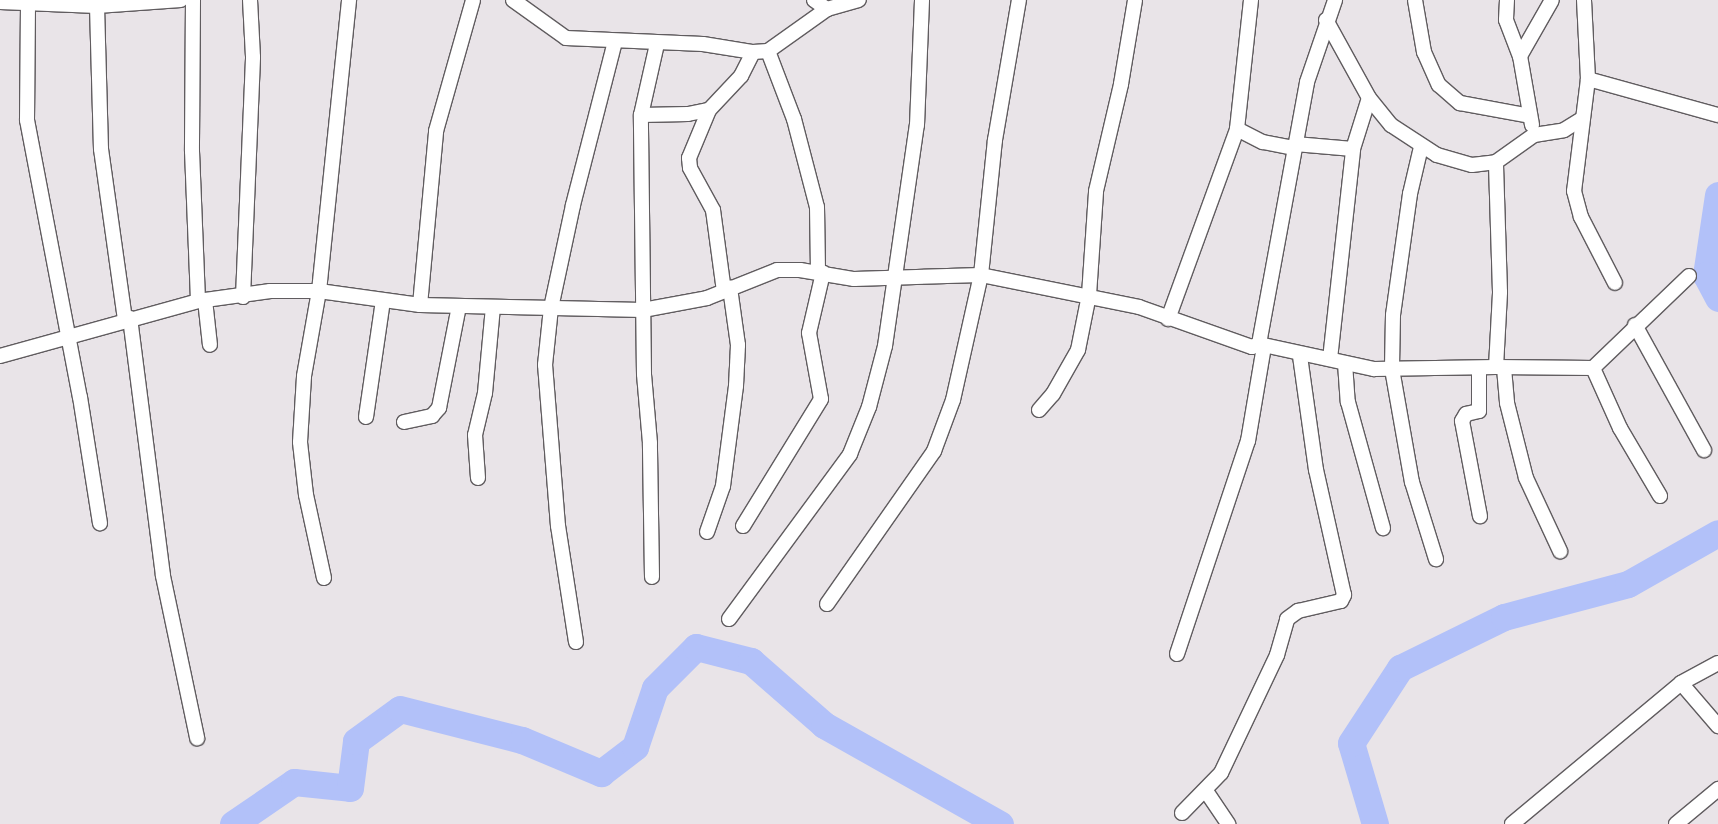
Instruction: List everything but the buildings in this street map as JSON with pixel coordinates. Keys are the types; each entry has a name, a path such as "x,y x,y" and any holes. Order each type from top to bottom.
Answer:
{"street":[{"path":"1,2 28,5 97,6 181,0"},
{"path":"193,0 192,151 201,301 210,345"},
{"path":"243,297 254,57 250,0"},
{"path":"324,578 306,495 300,442 304,376 319,291 349,0"},
{"path":"420,305 436,131 473,0"},
{"path":"513,0 566,38 657,44 703,44 753,52 768,52 827,10 859,0"},
{"path":"814,0 827,10"},
{"path":"729,619 850,454 869,407 885,346 893,278 917,125 922,0"},
{"path":"826,604 934,451 955,392 981,275 995,140 1019,0"},
{"path":"1039,410 1053,394 1078,350 1089,296 1096,192 1122,84 1135,0"},
{"path":"1168,319 1237,130 1251,0"},
{"path":"1177,654 1248,441 1261,345 1307,82 1326,20 1334,0"},
{"path":"1415,0 1424,52 1439,85 1460,103 1530,116"},
{"path":"1507,0 1506,20 1520,56 1534,135"},
{"path":"1520,56 1552,0"},
{"path":"1584,0 1588,79 1574,191 1581,217 1615,283"},
{"path":"28,5 27,120 66,336 80,397 100,523"},
{"path":"97,6 101,149 128,319 163,576 197,738"},
{"path":"1326,20 1369,98 1391,125 1421,147 1454,161 1472,164 1496,162 1534,135 1564,130 1583,118"},
{"path":"576,642 558,526 544,366 551,308 573,205 615,42"},
{"path":"652,577 643,310 641,114 657,44"},
{"path":"706,532 723,486 735,393 738,345 713,210 690,168 689,158 709,110 741,76 753,52"},
{"path":"743,526 821,399 809,333 821,272 817,207 794,119 768,52"},
{"path":"1588,79 1718,115"},
{"path":"1330,359 1353,149 1369,98"},
{"path":"641,114 688,114 709,110"},
{"path":"1237,130 1263,142 1295,146 1353,149"},
{"path":"1421,147 1410,194 1393,315 1392,369 1412,482 1436,559"},
{"path":"1496,162 1500,292 1500,367 1507,403 1526,478 1560,551"},
{"path":"0,356 128,319 201,301 243,297 270,291 319,291 420,305 643,310 707,298 777,270 821,272 854,279 981,275 1139,307 1168,319 1252,347 1261,345 1300,356 1330,359 1345,363 1392,369 1500,367 1593,368 1635,325 1689,276"},
{"path":"366,417 383,301"},
{"path":"404,422 432,416 439,408 459,306"},
{"path":"478,478 475,435 485,393 493,307"},
{"path":"1635,325 1704,450"},
{"path":"1182,812 1206,791 1221,773 1276,655 1287,619 1298,611 1342,601 1344,595 1315,463 1300,356"},
{"path":"1345,363 1348,402 1383,528"},
{"path":"1479,368 1480,409 1477,414 1463,417 1462,421 1480,516"},
{"path":"1593,368 1620,428 1660,496"},
{"path":"1512,824 1681,683 1718,663"},
{"path":"1681,683 1718,726"},
{"path":"1676,824 1718,789"},
{"path":"1206,791 1228,824"}],"waterway":[{"path":"1718,195 1706,275 1718,298"},
{"path":"1375,824 1351,743 1400,668 1504,617 1628,584 1718,533"},
{"path":"233,824 294,782 350,788 356,741 400,709 522,740 601,773 635,747 655,688 696,647 751,661 824,725 1000,824"}]}
